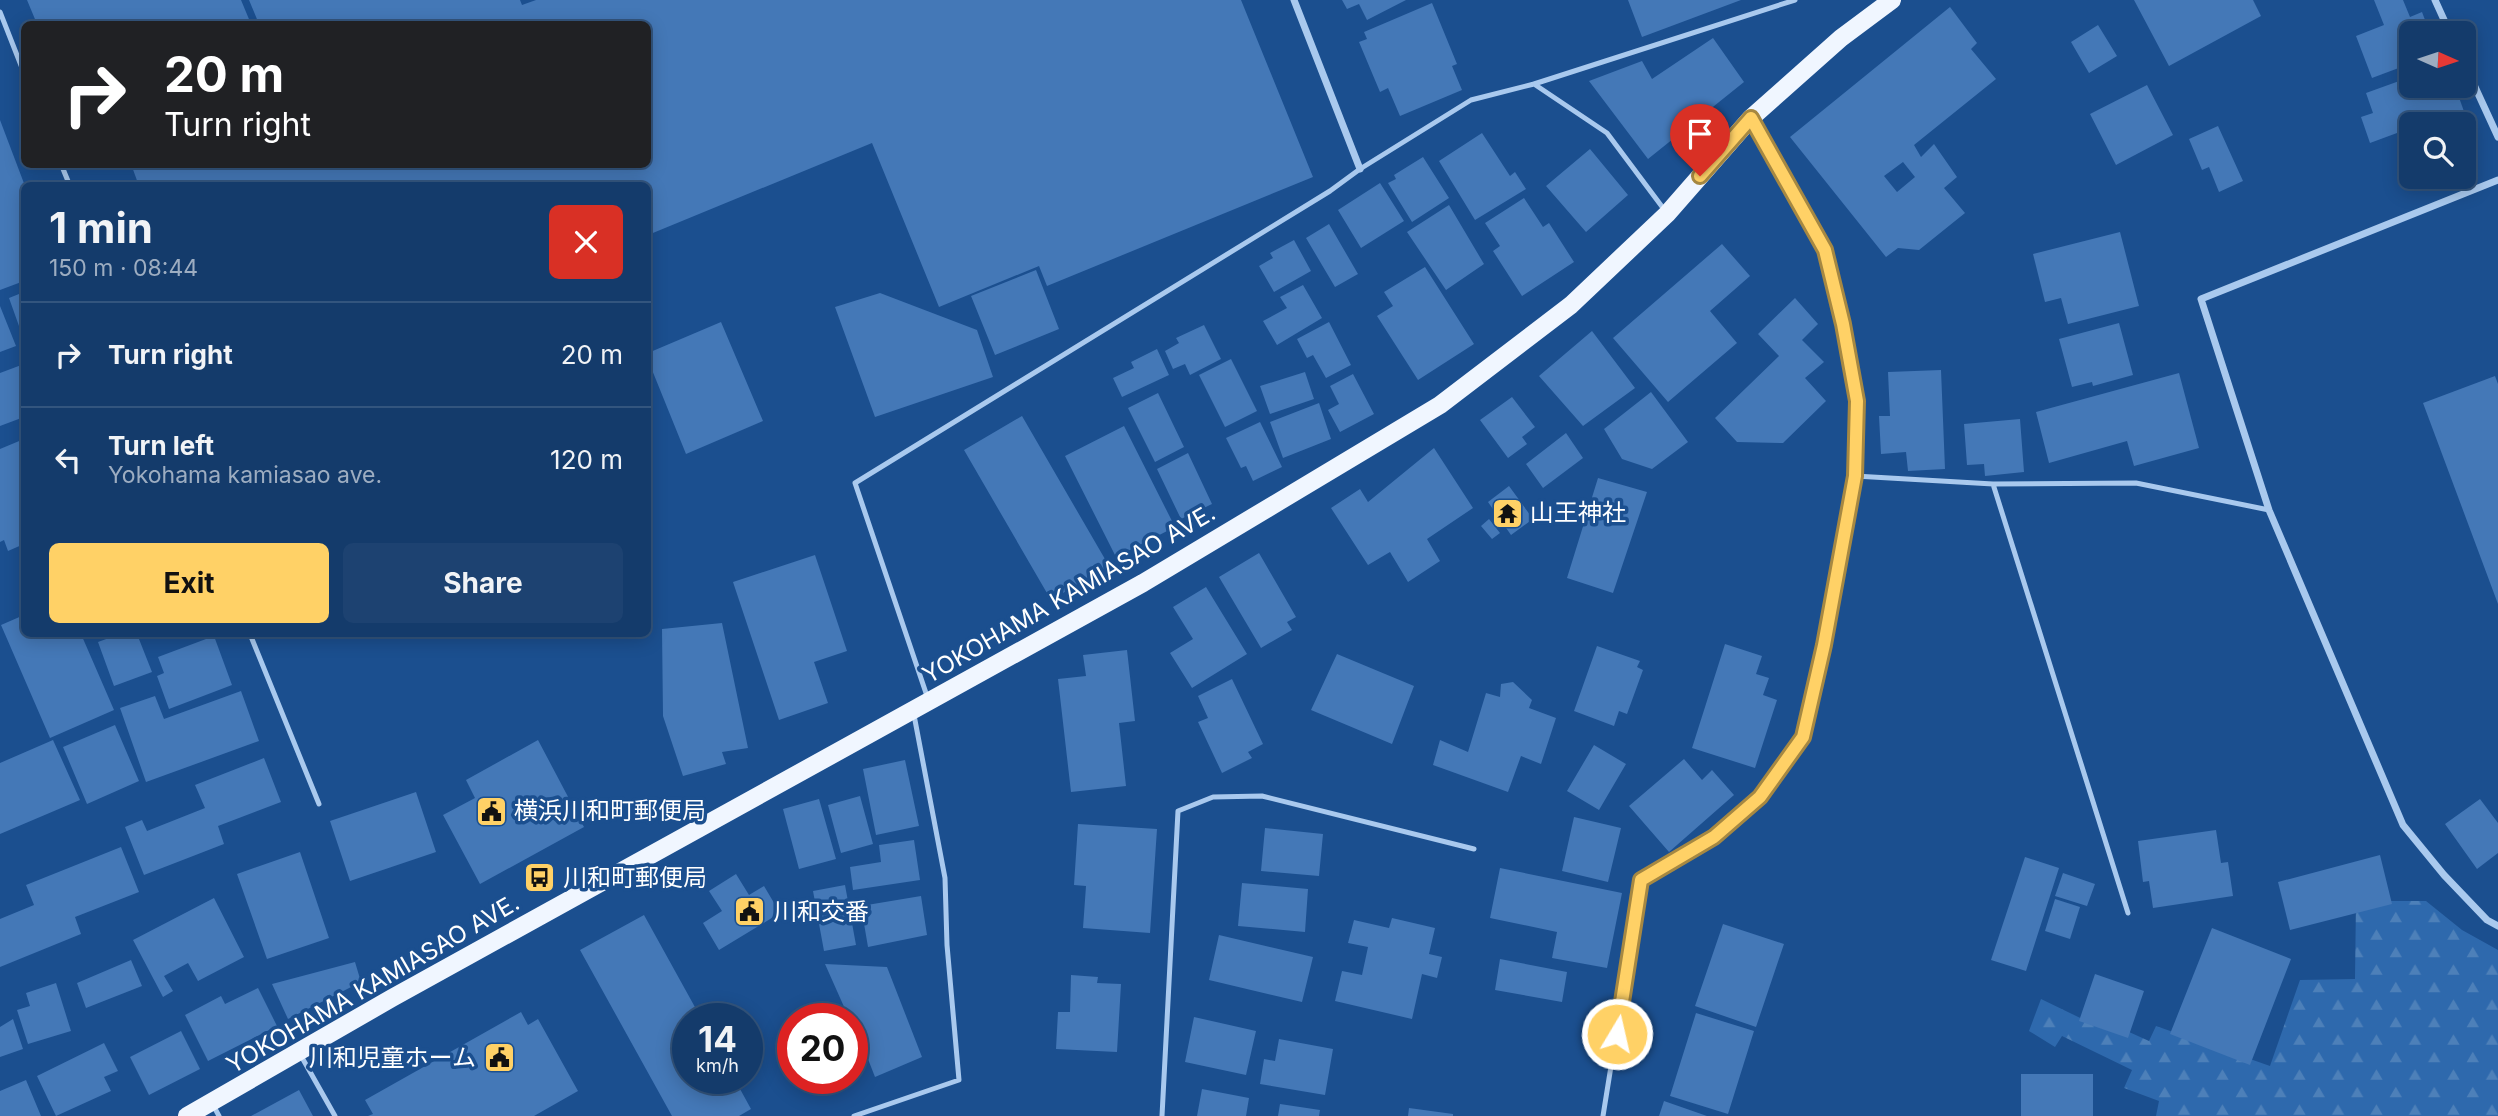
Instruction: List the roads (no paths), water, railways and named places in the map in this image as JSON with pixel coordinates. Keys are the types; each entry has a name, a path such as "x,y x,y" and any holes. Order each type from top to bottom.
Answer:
{"main road":[{"name":"YOKOHAMA KAMIASAO AVE.","path":"187,1116 215,1109 392,998 1143,583 1440,405 1571,306 1667,214 1751,118 1841,38 1892,0"}],"street":[{"path":"1294,0 1360,169"},
{"path":"2435,0 2445,21"},
{"path":"2476,89 2498,137"},
{"path":"2498,180 2201,299 2269,510 2403,825 2444,875 2487,920 2498,926"}],"lane":[{"path":"854,1116 959,1080 947,945 945,878 921,707 855,483 1330,191 1360,169 1471,100 1534,84 1795,0"},
{"path":"0,12 21,65"},
{"path":"1534,84 1606,133 1667,214"},
{"path":"1603,1116 1641,880 1714,837 1760,797 1803,737 1824,645 1855,476 1857,401 1843,324 1825,250 1751,118"},
{"path":"1855,476 1993,484 2136,483 2269,510"},
{"path":"1993,484 2128,913"},
{"path":"251,637 319,804"},
{"path":"1163,1116 1178,811 1213,797 1262,796 1474,849"},
{"path":"300,1054 335,1116"}],"place":[{"name":"山王神社","path":"1507,513"},
{"name":"横浜川和町郵便局","path":"491,811"},
{"name":"川和町郵便局","path":"540,878"},
{"name":"川和交番","path":"750,912"},
{"name":"川和児童ホーム","path":"499,1058"}]}
